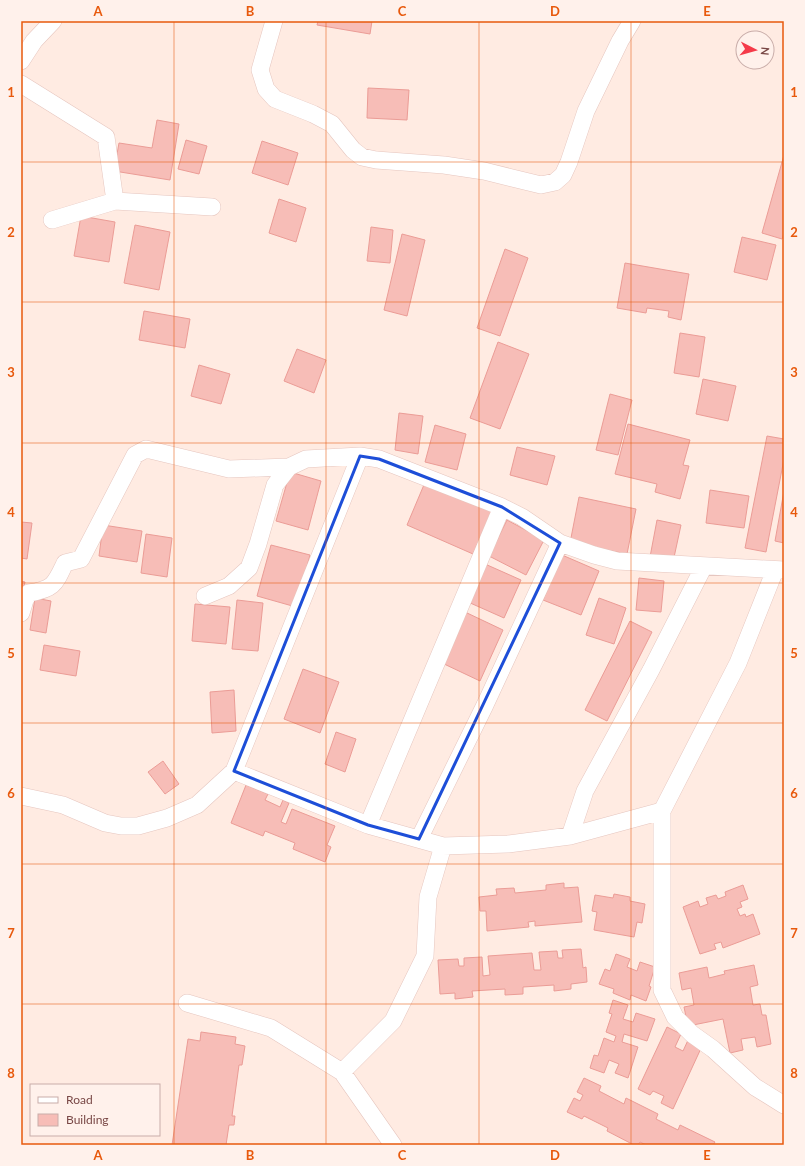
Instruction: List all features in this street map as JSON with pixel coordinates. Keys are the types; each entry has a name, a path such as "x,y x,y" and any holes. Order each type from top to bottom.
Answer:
{"street":[{"path":"21,61 34,40 53,21"},
{"path":"274,21 260,70 266,89 275,99 313,114 332,124 353,150 362,156 376,160 444,165 484,171 541,185 555,182 563,174 569,162 586,111 620,41 632,21"},
{"path":"21,84 106,138 115,201"},
{"path":"52,220 115,201 212,207"},
{"path":"21,613 25,600 30,593 43,591 52,586 65,563 81,559 135,455 146,449 229,469 288,467 306,459 360,456 379,459 502,507 522,517 560,543 594,555 617,561 779,570 738,663 662,811 662,990 675,1017 692,1034 713,1049 755,1087 784,1105"},
{"path":"21,796 62,805 104,823 121,826 138,826 167,818 197,805 234,771 360,456"},
{"path":"205,596 229,586 249,568 258,544 275,485 288,467"},
{"path":"368,825 502,507"},
{"path":"419,839 485,705 560,543"},
{"path":"570,836 585,791 651,670 704,566"},
{"path":"234,771 368,825 443,846 508,844 570,836 662,811"},
{"path":"342,1072 393,1021 426,956 428,897 443,846"},
{"path":"187,1003 271,1028 342,1072 393,1145"}],"highlighted area":[{"path":"360,456 379,459 502,507 560,543 419,839 368,825 234,771"}],"building":[{"path":"318,21 372,21 370,34 317,25"},
{"path":"368,88 409,90 407,120 367,118"},
{"path":"157,120 179,124 170,180 114,171 119,143 152,148"},
{"path":"186,140 207,146 199,174 178,169"},
{"path":"262,141 298,153 288,185 252,173"},
{"path":"784,155 784,233 782,239 762,233"},
{"path":"279,199 306,208 296,242 269,233"},
{"path":"81,216 115,222 109,262 74,256"},
{"path":"135,225 170,232 159,290 124,283"},
{"path":"371,227 393,230 390,263 367,261"},
{"path":"402,234 425,240 407,316 384,310"},
{"path":"742,237 776,245 767,280 734,272"},
{"path":"505,249 528,258 500,336 477,328"},
{"path":"625,263 689,274 681,320 668,317 669,311 647,308 646,313 617,308"},
{"path":"144,311 190,319 185,348 139,340"},
{"path":"680,333 705,337 699,377 674,373"},
{"path":"498,342 529,354 500,429 470,418"},
{"path":"297,349 326,360 314,393 284,381"},
{"path":"199,365 230,374 221,404 191,396"},
{"path":"703,379 736,386 728,421 696,414"},
{"path":"610,394 632,400 618,455 596,450"},
{"path":"399,413 423,416 418,454 395,450"},
{"path":"628,424 690,440 683,465 689,466 680,499 655,492 657,484 615,474"},
{"path":"435,425 466,434 457,470 425,462"},
{"path":"767,436 784,439 784,459 766,552 745,548"},
{"path":"517,447 555,456 547,485 510,475"},
{"path":"290,472 321,481 308,530 276,521"},
{"path":"426,480 493,509 473,554 407,525"},
{"path":"710,490 749,496 744,528 706,523"},
{"path":"784,491 784,543 775,541"},
{"path":"579,497 636,509 627,554 570,543"},
{"path":"507,520 544,540 526,575 489,556"},
{"path":"657,520 681,525 673,562 650,557"},
{"path":"21,522 32,523 27,559 21,558"},
{"path":"103,525 142,531 137,562 99,556"},
{"path":"146,534 172,538 167,577 141,573"},
{"path":"271,545 310,555 296,607 257,596"},
{"path":"562,555 599,571 581,615 543,600"},
{"path":"485,564 521,580 504,618 468,602"},
{"path":"639,578 664,581 661,612 636,610"},
{"path":"21,581 25,582 21,598"},
{"path":"35,598 51,601 46,633 30,630"},
{"path":"599,598 626,608 614,644 586,635"},
{"path":"237,600 263,603 258,651 232,649"},
{"path":"195,604 230,607 226,644 192,641"},
{"path":"465,612 503,630 480,681 442,663"},
{"path":"630,621 652,632 607,721 585,710"},
{"path":"44,645 80,651 76,676 40,670"},
{"path":"303,669 339,682 320,733 284,719"},
{"path":"234,690 236,731 212,733 210,692"},
{"path":"336,732 356,739 345,772 325,764"},
{"path":"163,761 179,784 165,794 148,772"},
{"path":"246,785 268,794 265,800 280,807 283,800 289,803 281,822 286,824 292,809 335,826 327,845 331,847 325,862 293,849 295,843 265,831 263,836 231,823"},
{"path":"564,883 564,888 578,887 582,922 535,926 535,921 528,922 529,927 487,931 486,911 480,911 479,897 497,895 496,889 514,888 515,893 546,890 546,885"},
{"path":"743,885 748,899 740,902 742,907 737,909 740,916 745,914 746,917 753,914 760,934 723,948 721,942 714,944 716,949 700,954 683,907 698,901 700,907 708,904 706,898 716,895 718,899 726,896 725,892"},
{"path":"614,894 630,897 630,901 645,904 642,923 637,922 634,937 594,930 597,912 592,911 595,895 613,898"},
{"path":"581,949 583,968 586,967 587,982 571,984 571,989 554,991 554,985 523,987 523,994 505,995 505,989 472,991 473,997 455,999 455,993 440,994 438,960 458,959 459,966 464,966 464,958 482,957 483,976 490,975 488,956 532,953 534,970 541,970 539,952 557,951 558,958 563,958 562,950"},
{"path":"616,954 630,959 627,967 637,971 640,962 655,967 649,986 651,987 646,1001 631,995 630,1000 613,993 614,989 599,984 605,969 610,971"},
{"path":"754,965 758,985 750,987 753,1005 760,1004 762,1015 766,1015 771,1044 757,1047 755,1037 741,1039 743,1050 730,1053 723,1019 688,1026 684,1007 694,1005 691,988 682,990 679,973 707,967 709,978 725,974 724,971"},
{"path":"613,1000 628,1005 623,1019 633,1022 636,1013 655,1019 647,1041 624,1034 622,1042 638,1047 628,1078 615,1073 619,1064 609,1060 604,1073 590,1068 594,1055 598,1056 604,1038 614,1042 616,1036 606,1032 612,1014 609,1013"},
{"path":"667,1027 681,1034 675,1047 683,1051 689,1038 703,1044 673,1109 661,1103 664,1096 653,1091 650,1095 638,1089"},
{"path":"201,1032 236,1037 235,1044 245,1046 242,1065 239,1065 232,1116 235,1116 234,1125 229,1125 226,1145 172,1145 188,1039 200,1041"},
{"path":"584,1078 601,1086 599,1091 624,1104 626,1098 658,1114 656,1119 678,1130 680,1125 715,1142 713,1145 646,1145 640,1142 638,1145 634,1145 607,1131 608,1128 584,1116 582,1119 567,1112 574,1098 580,1101 583,1095 577,1092"}]}
